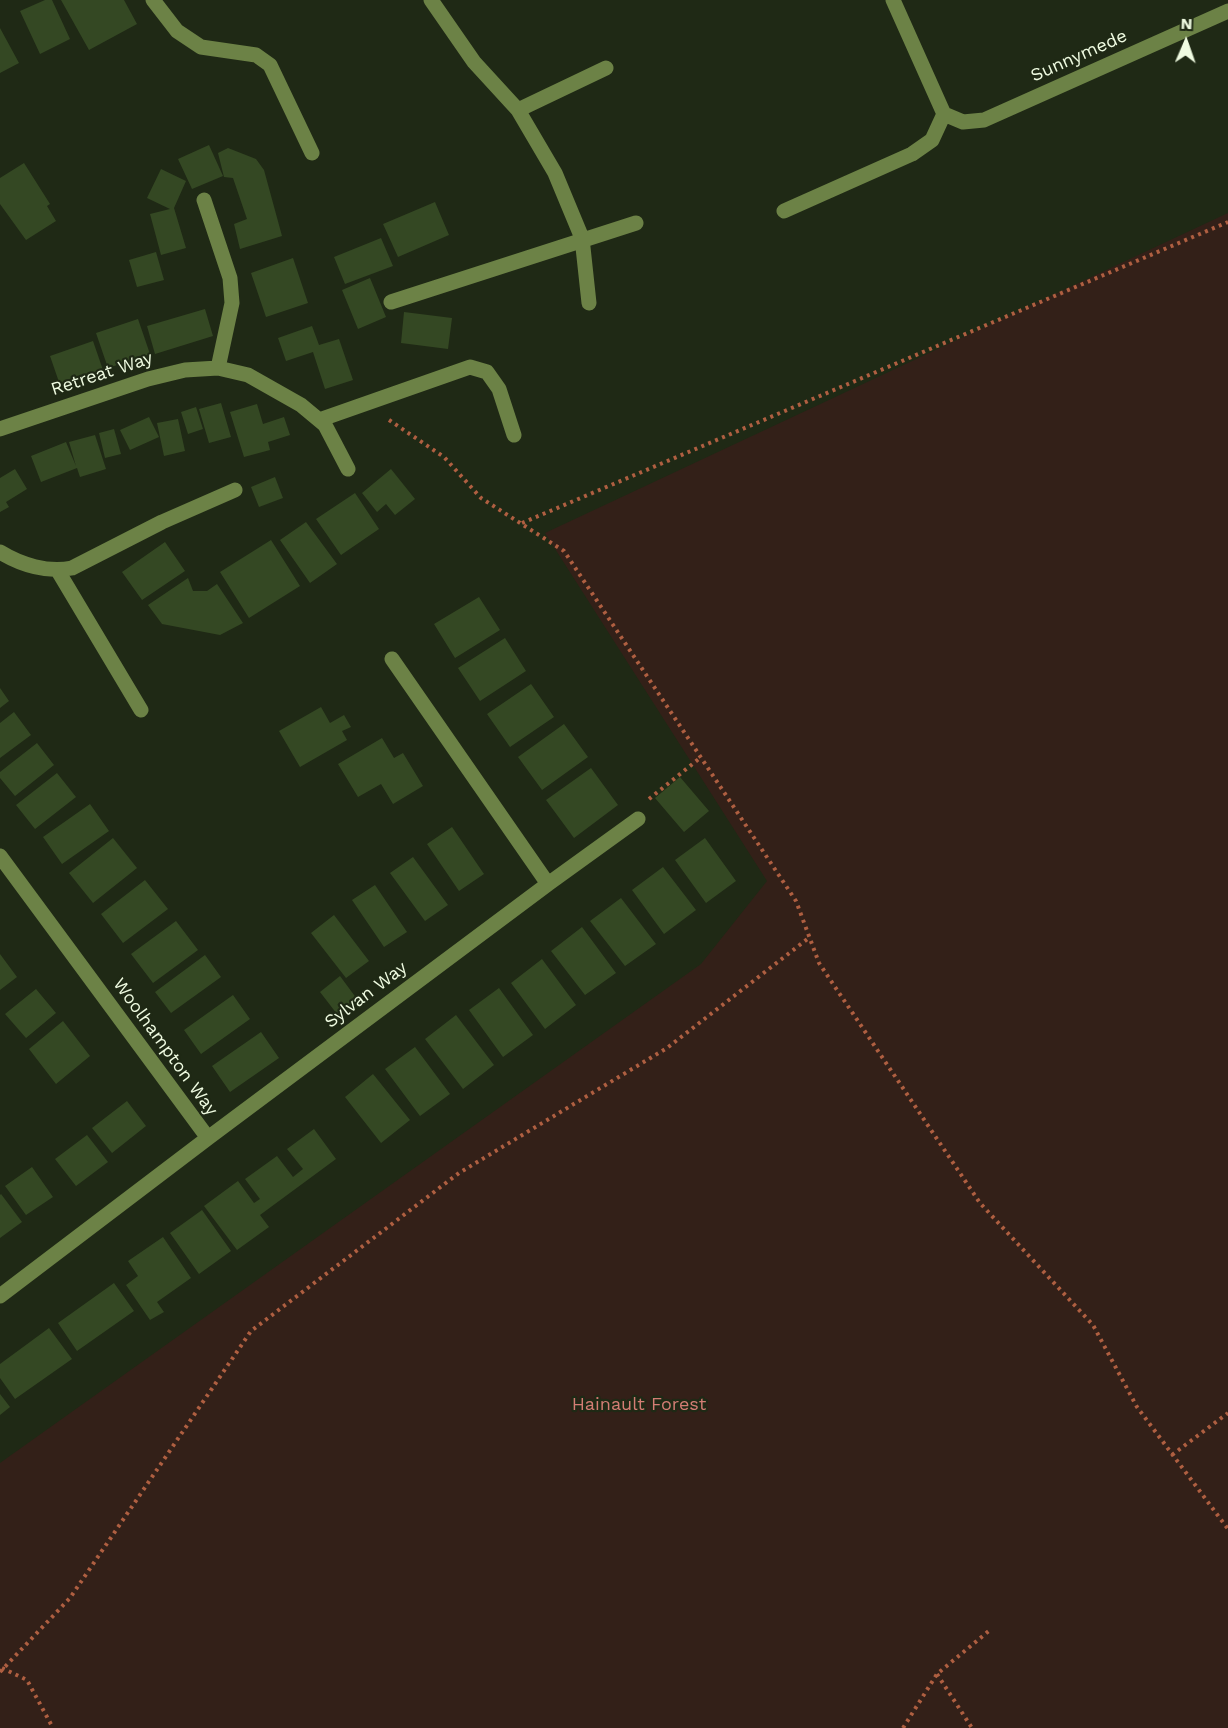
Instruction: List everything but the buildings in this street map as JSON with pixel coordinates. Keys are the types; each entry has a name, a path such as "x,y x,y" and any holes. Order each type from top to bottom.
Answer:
{"street":[{"path":"153,0 177,31 201,46 256,55 270,65 312,153"},
{"path":"431,0 474,62 518,110 555,173 582,238 589,303"},
{"path":"784,211 912,154 932,140 944,114 893,0"},
{"name":"Sunnymede","path":"944,114 963,122 984,120 1228,11"},
{"path":"518,110 606,68"},
{"path":"204,200 230,278 232,303 218,368"},
{"path":"391,302 486,273 582,238 636,223"},
{"path":"348,469 322,423 470,367 487,372 499,389 514,435"},
{"name":"Retreat Way","path":"0,429 148,378 185,370 218,368 248,375 272,387 322,423"},
{"path":"0,552 29,565 58,571 72,568 162,522 235,490"},
{"path":"58,571 141,710"},
{"path":"392,660 548,884"},
{"name":"Sylvan Way","path":"208,1138 638,819"},
{"name":"Woolhampton Way","path":"0,856 208,1138 0,1296"}],"path":[{"path":"522,524 1228,222"},
{"path":"387,418 444,457 481,498 564,551 796,901 819,963 980,1203 1093,1325 1137,1407 1228,1529"},
{"path":"638,819 636,810 700,759"},
{"path":"53,1728 27,1680 1,1670 70,1598 251,1331 459,1173 667,1048 810,937"},
{"path":"1172,1455 1228,1413"},
{"path":"903,1728 937,1674 990,1630"},
{"path":"937,1674 972,1728"}],"green space":[{"name":"Hainault Forest","path":"1228,213 1228,1728 0,1728 0,1463 701,964 767,881 545,533"}]}
